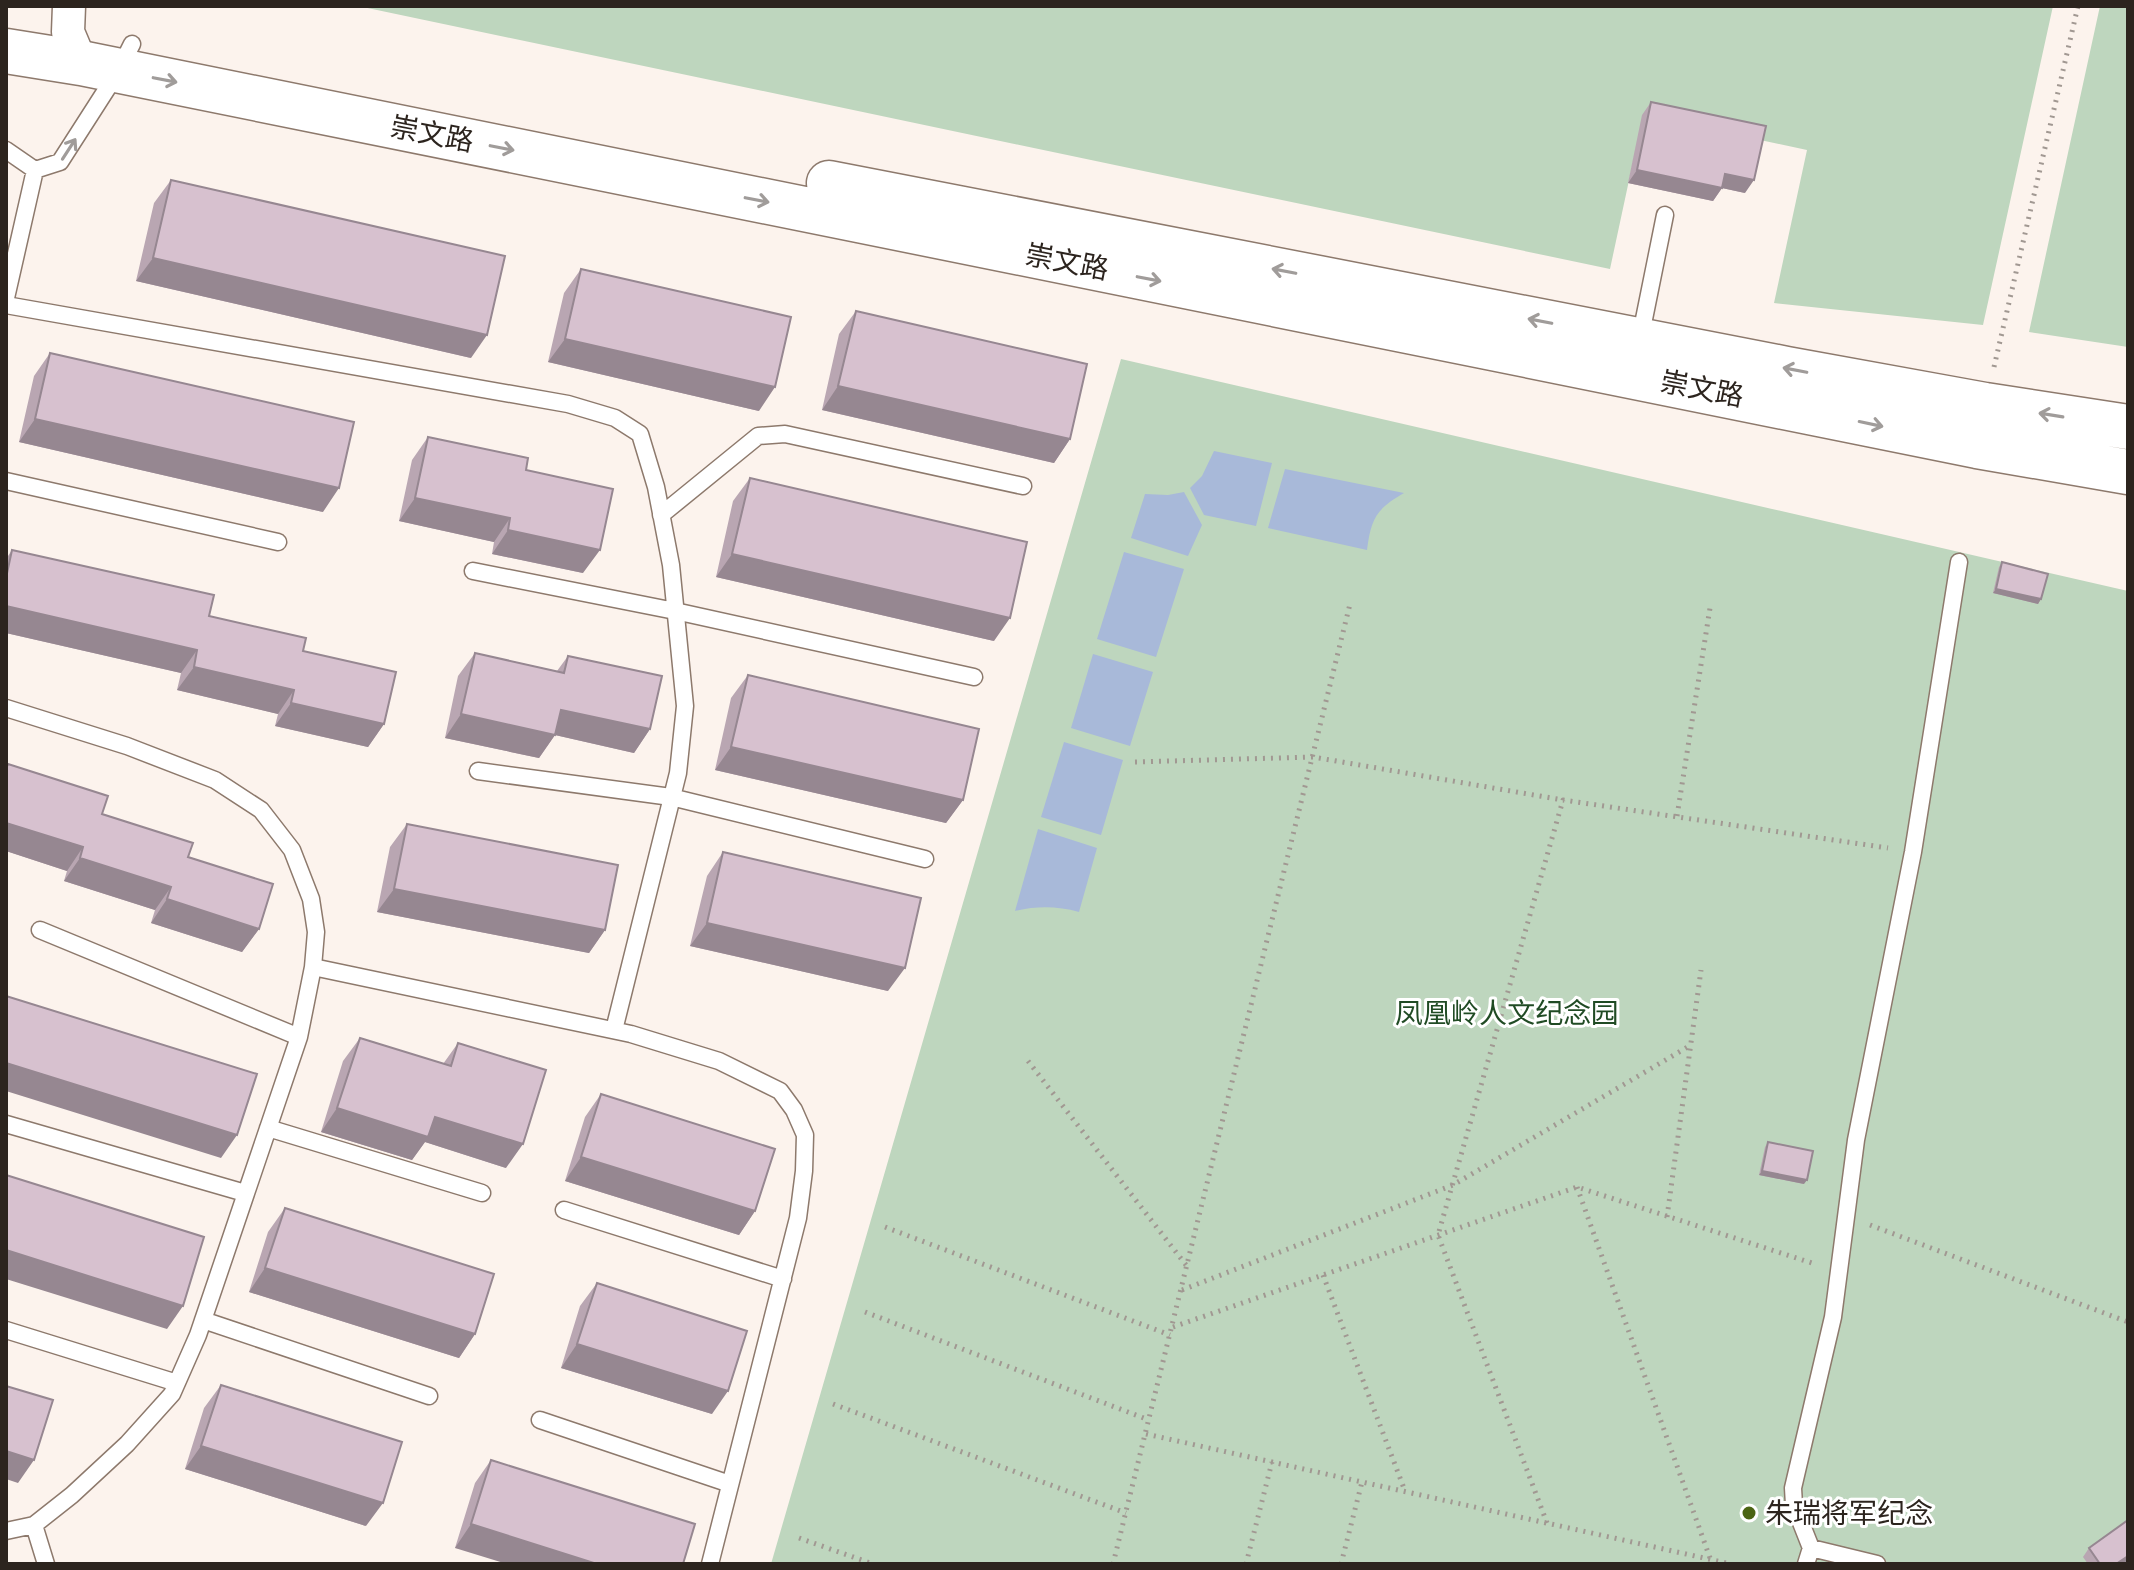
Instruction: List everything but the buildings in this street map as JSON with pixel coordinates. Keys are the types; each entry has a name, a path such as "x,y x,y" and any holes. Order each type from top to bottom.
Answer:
{"street":[{"name":"崇文路","path":"6,21 94,43 1977,446 2128,472"},
{"name":"崇文路","path":"6,51 94,43 1640,340 1985,405 2128,427"}],"lane":[{"path":"35,170 60,162 94,43"},
{"path":"6,150 35,170"},
{"path":"6,298 35,170"},
{"path":"1640,340 1665,215"},
{"path":"6,305 568,404 615,418 640,434 661,515 685,706 678,773 614,1030"},
{"path":"661,515 758,436 785,434 1023,486"},
{"path":"6,481 278,542"},
{"path":"1877,1564 1808,1556 1794,1505 1793,1488 1833,1317 1856,1140 1913,852 1959,562"},
{"path":"473,571 675,611 974,677"},
{"path":"6,708 127,746 215,780 261,810 292,850 311,899 316,932 313,967 299,1037 203,1320 172,1394 127,1444 72,1495 34,1525 6,1531"},
{"path":"478,771 671,797 925,859"},
{"path":"40,930 299,1037"},
{"path":"313,967 614,1030 719,1061 780,1091 794,1110 805,1135 798,1218 710,1564"},
{"path":"6,1124 245,1193"},
{"path":"268,1128 482,1193"},
{"path":"564,1210 783,1279"},
{"path":"203,1320 429,1396"},
{"path":"6,1330 177,1383"},
{"path":"540,1420 730,1484"},
{"path":"34,1525 46,1564"}],"path":[{"path":"1985,405 2078,6"},
{"path":"1113,1564 1350,604"},
{"path":"1677,816 1710,608"},
{"path":"1135,762 1313,757 1563,800 1913,852"},
{"path":"1547,1523 1438,1235 1563,800"},
{"path":"1667,1217 1701,970"},
{"path":"1181,1291 1453,1185 1691,1045"},
{"path":"1028,1061 1187,1266"},
{"path":"1577,1187 1710,1559"},
{"path":"1172,1327 1577,1187 1839,1272"},
{"path":"1846,1216 2128,1322"},
{"path":"885,1227 1170,1335"},
{"path":"1323,1275 1405,1492"},
{"path":"865,1312 1149,1420"},
{"path":"833,1404 1126,1513"},
{"path":"1146,1434 1731,1564"},
{"path":"1246,1564 1272,1462"},
{"path":"1341,1564 1362,1482"},
{"path":"799,1538 873,1564"}],"green space":[{"path":"358,6 2053,6 1983,325 1774,303 1807,150 1643,115 1610,269"},
{"path":"2100,6 2128,6 2128,347 2029,332"},
{"name":"凤凰岭人文纪念园","path":"1121,359 2128,591 2128,1564 771,1564"}],"water":[{"path":"1214,451 1272,463 1256,526 1204,515 1190,488 1202,476"},
{"path":"1285,469 1404,493 1376,516 1367,550 1268,528"},
{"path":"1184,492 1202,525 1188,556 1131,538 1145,494"},
{"path":"1124,552 1184,569 1156,657 1097,639"},
{"path":"1093,654 1153,672 1130,746 1071,728"},
{"path":"1064,742 1123,760 1101,835 1041,817"},
{"path":"1038,829 1097,848 1079,912 1047,907 1015,911"}],"place":[{"name":"朱瑞将军纪念","path":"1749,1513"}]}
